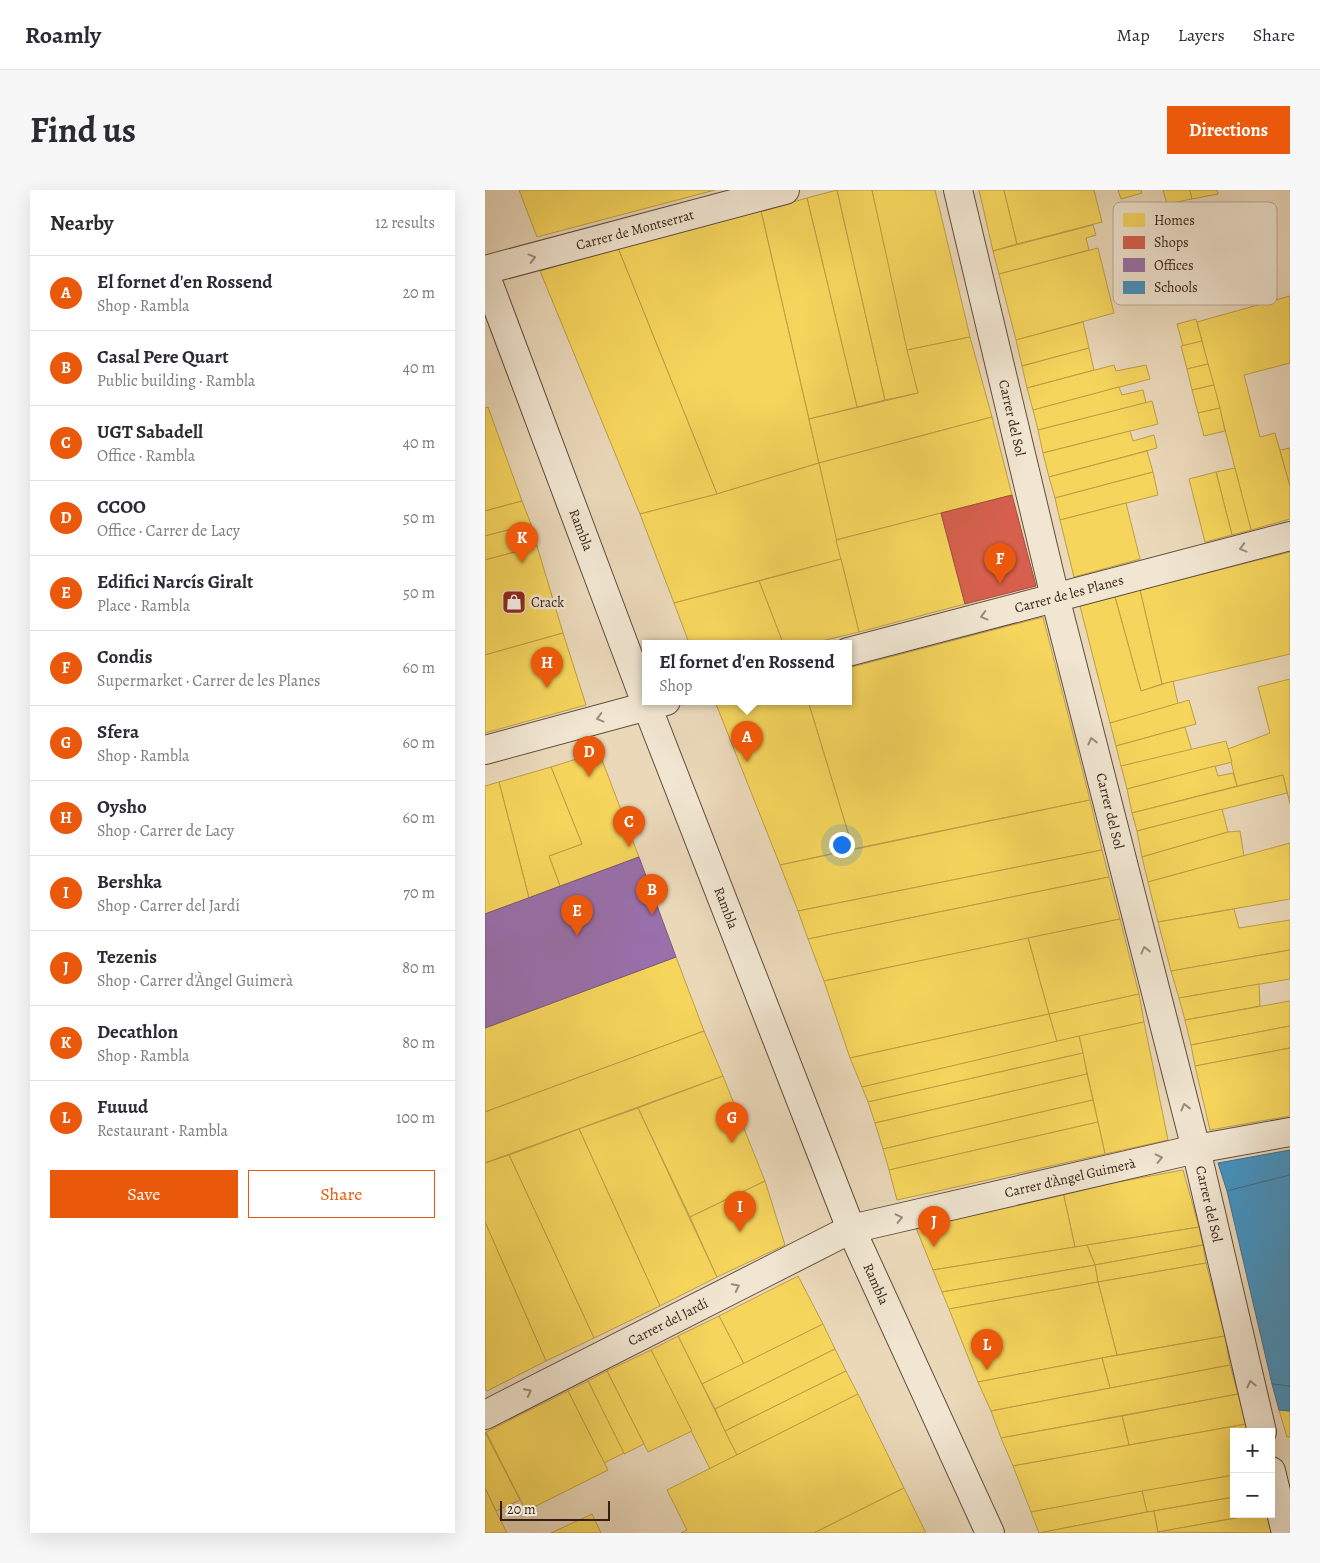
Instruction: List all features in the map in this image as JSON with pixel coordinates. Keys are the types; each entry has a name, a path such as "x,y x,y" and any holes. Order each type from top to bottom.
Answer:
{"street":[{"name":"Carrer de Montserrat","path":"485,270 785,190"},
{"name":"Carrer del Sol","path":"957,190 1055,597 1196,1149 1261,1428"},
{"name":"Rambla","path":"485,274 642,668"},
{"name":"Carrer de les Planes","path":"852,651 1290,536"},
{"path":"485,750 649,705"},
{"name":"Rambla","path":"657,705 851,1229 990,1533"},
{"name":"Carrer d'Àngel Guimerà","path":"851,1229 1196,1149 1290,1132"},
{"name":"Carrer del Jardí","path":"485,1414 851,1229"},
{"path":"1271,1473 1286,1533"}],"building: Homes":[{"path":"519,190 715,190 537,237"},
{"path":"837,190 885,400 857,407 807,198"},
{"path":"837,190 872,190 918,393 885,400"},
{"path":"872,190 935,190 970,337 907,350"},
{"path":"979,190 1004,190 1017,244 993,251"},
{"path":"1004,190 1094,190 1102,222 1017,244"},
{"path":"1118,190 1141,190 1142,193 1121,199"},
{"path":"1163,190 1190,190 1192,199 1166,202"},
{"path":"1190,190 1217,190 1218,194 1192,199"},
{"path":"807,198 857,407 809,419 761,211"},
{"path":"761,211 819,463 717,494 618,248"},
{"path":"1093,225 1096,235 1086,238 1089,250 999,274 993,251"},
{"path":"618,248 717,494 640,514 540,271"},
{"path":"1098,248 1114,313 1016,340 999,274"},
{"path":"1290,296 1290,363 1244,375 1260,437 1275,433 1290,486 1290,519 1251,530 1197,322 1258,305 1277,305 1277,300"},
{"path":"1196,319 1202,341 1183,346 1177,324"},
{"path":"1083,322 1089,348 1022,366 1016,340"},
{"path":"970,337 992,417 819,463 809,419 918,393 907,350"},
{"path":"1202,341 1208,364 1187,369 1181,346"},
{"path":"1089,348 1094,370 1027,388 1022,366"},
{"path":"1208,364 1214,385 1192,390 1187,369"},
{"path":"1114,365 1116,371 1146,365 1150,379 1033,410 1027,388"},
{"path":"1214,385 1220,408 1198,413 1192,390"},
{"path":"1119,387 1122,395 1143,390 1146,403 1038,430 1033,410"},
{"path":"1152,401 1158,424 1043,453 1038,430"},
{"path":"488,407 522,501 485,511 485,408"},
{"path":"1220,408 1225,431 1204,436 1198,413"},
{"path":"992,417 1012,495 836,540 819,463"},
{"path":"1130,431 1133,441 1154,435 1157,448 1049,477 1043,453"},
{"path":"1290,448 1290,486 1280,450"},
{"path":"1147,451 1153,472 1055,498 1049,477"},
{"path":"819,463 841,559 674,603 640,514 717,494"},
{"path":"1235,468 1251,530 1232,535 1216,472"},
{"path":"1153,472 1158,495 1060,520 1055,498"},
{"path":"1216,472 1232,535 1205,542 1189,479"},
{"path":"522,501 531,524 485,536 485,511"},
{"path":"1126,503 1140,559 1074,577 1060,520"},
{"path":"941,513 965,604 859,632 836,540"},
{"path":"531,524 537,546 485,560 485,536"},
{"path":"537,546 563,633 485,655 485,560"},
{"path":"1290,552 1290,654 1162,684 1140,590"},
{"path":"841,559 859,632 826,640 782,640 759,581"},
{"path":"759,581 782,640 688,640 674,603"},
{"path":"1140,590 1162,684 1141,691 1115,597"},
{"path":"1115,597 1141,691 1173,681 1178,704 1110,723 1080,606"},
{"path":"1043,617 1090,800 853,849 809,705 852,705 852,667"},
{"path":"563,633 586,705 485,733 485,655"},
{"path":"1290,679 1290,804 1283,775 1237,786 1228,749 1270,733 1258,687"},
{"path":"1189,700 1196,724 1116,746 1110,723"},
{"path":"716,705 809,705 853,849 780,865"},
{"path":"1185,727 1192,751 1121,766 1116,746"},
{"path":"1226,741 1232,762 1127,789 1121,766"},
{"path":"599,752 639,857 560,886 549,856 582,844 551,767"},
{"path":"1215,766 1218,776 1233,773 1237,786 1132,813 1127,789"},
{"path":"551,767 582,844 549,856 560,886 529,898 499,782"},
{"path":"1283,775 1287,793 1137,831 1132,813"},
{"path":"499,782 529,898 485,914 485,786"},
{"path":"1090,800 1102,850 798,911 780,865"},
{"path":"1222,809 1228,832 1142,857 1137,831"},
{"path":"1240,831 1244,856 1148,882 1142,857 1228,832"},
{"path":"1290,843 1290,899 1158,922 1148,882"},
{"path":"1102,850 1109,877 808,939 798,911"},
{"path":"1109,877 1120,919 824,981 808,939"},
{"path":"1234,909 1239,928 1290,920 1290,950 1171,971 1158,922"},
{"path":"1120,919 1139,994 1049,1014 1028,938"},
{"path":"1028,938 1049,1014 850,1058 824,981"},
{"path":"1290,950 1290,979 1179,998 1171,971"},
{"path":"676,957 704,1031 485,1112 485,1028"},
{"path":"1259,984 1260,1006 1185,1020 1179,998"},
{"path":"1139,994 1144,1022 1057,1042 1049,1014"},
{"path":"1290,1001 1290,1026 1191,1045 1185,1020"},
{"path":"1049,1014 1057,1042 862,1087 850,1058"},
{"path":"1144,1022 1168,1140 1105,1154 1079,1036"},
{"path":"1290,1026 1290,1048 1195,1066 1191,1045"},
{"path":"704,1031 723,1076 485,1163 485,1112"},
{"path":"1079,1036 1083,1053 868,1102 862,1087"},
{"path":"1290,1048 1290,1116 1210,1130 1195,1066"},
{"path":"1083,1053 1087,1074 875,1123 868,1102"},
{"path":"1087,1074 1093,1100 883,1149 875,1123"},
{"path":"723,1076 765,1181 690,1217 638,1108"},
{"path":"1093,1100 1098,1122 889,1170 883,1149"},
{"path":"638,1108 717,1277 660,1306 579,1129"},
{"path":"1098,1122 1105,1154 897,1200 889,1170"},
{"path":"579,1129 660,1306 594,1338 509,1155"},
{"path":"509,1155 594,1338 546,1361 485,1222 485,1163"},
{"path":"1183,1170 1199,1227 1075,1247 1063,1192"},
{"path":"765,1181 785,1245 717,1277 690,1217"},
{"path":"1063,1192 1075,1247 933,1270 914,1223"},
{"path":"485,1222 546,1361 487,1391 485,1388"},
{"path":"1199,1227 1203,1245 1095,1265 1087,1245"},
{"path":"1087,1245 1095,1265 942,1292 933,1270"},
{"path":"1203,1245 1206,1263 1098,1282 1095,1265"},
{"path":"1206,1263 1225,1336 1117,1355 1098,1282"},
{"path":"1095,1265 1098,1282 949,1309 942,1292"},
{"path":"798,1276 823,1324 744,1364 719,1316"},
{"path":"1098,1282 1117,1355 978,1382 949,1309"},
{"path":"719,1316 744,1364 702,1384 678,1336"},
{"path":"823,1324 835,1349 715,1409 702,1384"},
{"path":"678,1336 737,1455 710,1469 651,1350"},
{"path":"1225,1336 1230,1365 1110,1388 1102,1358"},
{"path":"835,1349 846,1371 725,1431 715,1409"},
{"path":"651,1350 692,1431 648,1452 607,1371"},
{"path":"1102,1358 1110,1388 991,1411 978,1382"},
{"path":"1230,1365 1238,1394 1001,1438 991,1411"},
{"path":"607,1371 644,1444 624,1454 588,1381"},
{"path":"846,1371 858,1394 737,1455 725,1431"},
{"path":"588,1381 624,1453 604,1463 568,1391"},
{"path":"568,1391 608,1470 526,1511 486,1432"},
{"path":"858,1394 904,1488 814,1533 681,1533 687,1530 667,1490"},
{"path":"1238,1394 1246,1424 1129,1445 1122,1416"},
{"path":"1279,1410 1290,1411 1290,1437 1287,1437"},
{"path":"1122,1416 1129,1445 1013,1466 1001,1438"},
{"path":"1246,1424 1247,1428 1230,1428 1230,1476 1031,1512 1013,1466"},
{"path":"485,1432 520,1500 496,1511 485,1488"},
{"path":"1230,1476 1230,1498 1147,1512 1142,1491"},
{"path":"485,1488 496,1511 507,1533 485,1533"},
{"path":"904,1488 926,1533 814,1533"},
{"path":"1142,1491 1147,1512 1039,1533 1031,1512"},
{"path":"1230,1498 1230,1518 1236,1518 1158,1532 1154,1511"},
{"path":"1154,1511 1158,1533 1039,1533 1147,1512"},
{"path":"592,1514 601,1533 551,1533"},
{"path":"1236,1518 1269,1518 1272,1533 1158,1532"}],"building: Shops":[{"path":"1012,495 1036,586 965,604 941,513"}],"building: Offices":[{"path":"639,857 676,957 485,1028 485,914"}],"building: Schools":[{"path":"1290,1150 1290,1175 1227,1191 1218,1163"},
{"path":"1290,1175 1290,1386 1272,1384 1227,1191"},
{"path":"1272,1384 1290,1386 1290,1411 1279,1410"}],"place":[{"name":"Decathlon","path":"522,563"},
{"name":"Condis","path":"1000,584"},
{"name":"Crack","path":"514,602"},
{"name":"Oysho","path":"547,688"},
{"name":"El fornet d'en Rossend","path":"747,762"},
{"name":"CCOO","path":"589,777"},
{"name":"UGT Sabadell","path":"629,847"},
{"name":"Casal Pere Quart","path":"652,915"},
{"name":"Edifici Narcís Giralt","path":"577,936"},
{"name":"Sfera","path":"732,1143"},
{"name":"Bershka","path":"740,1232"},
{"name":"Tezenis","path":"934,1247"},
{"name":"Fuuud","path":"987,1370"}]}
